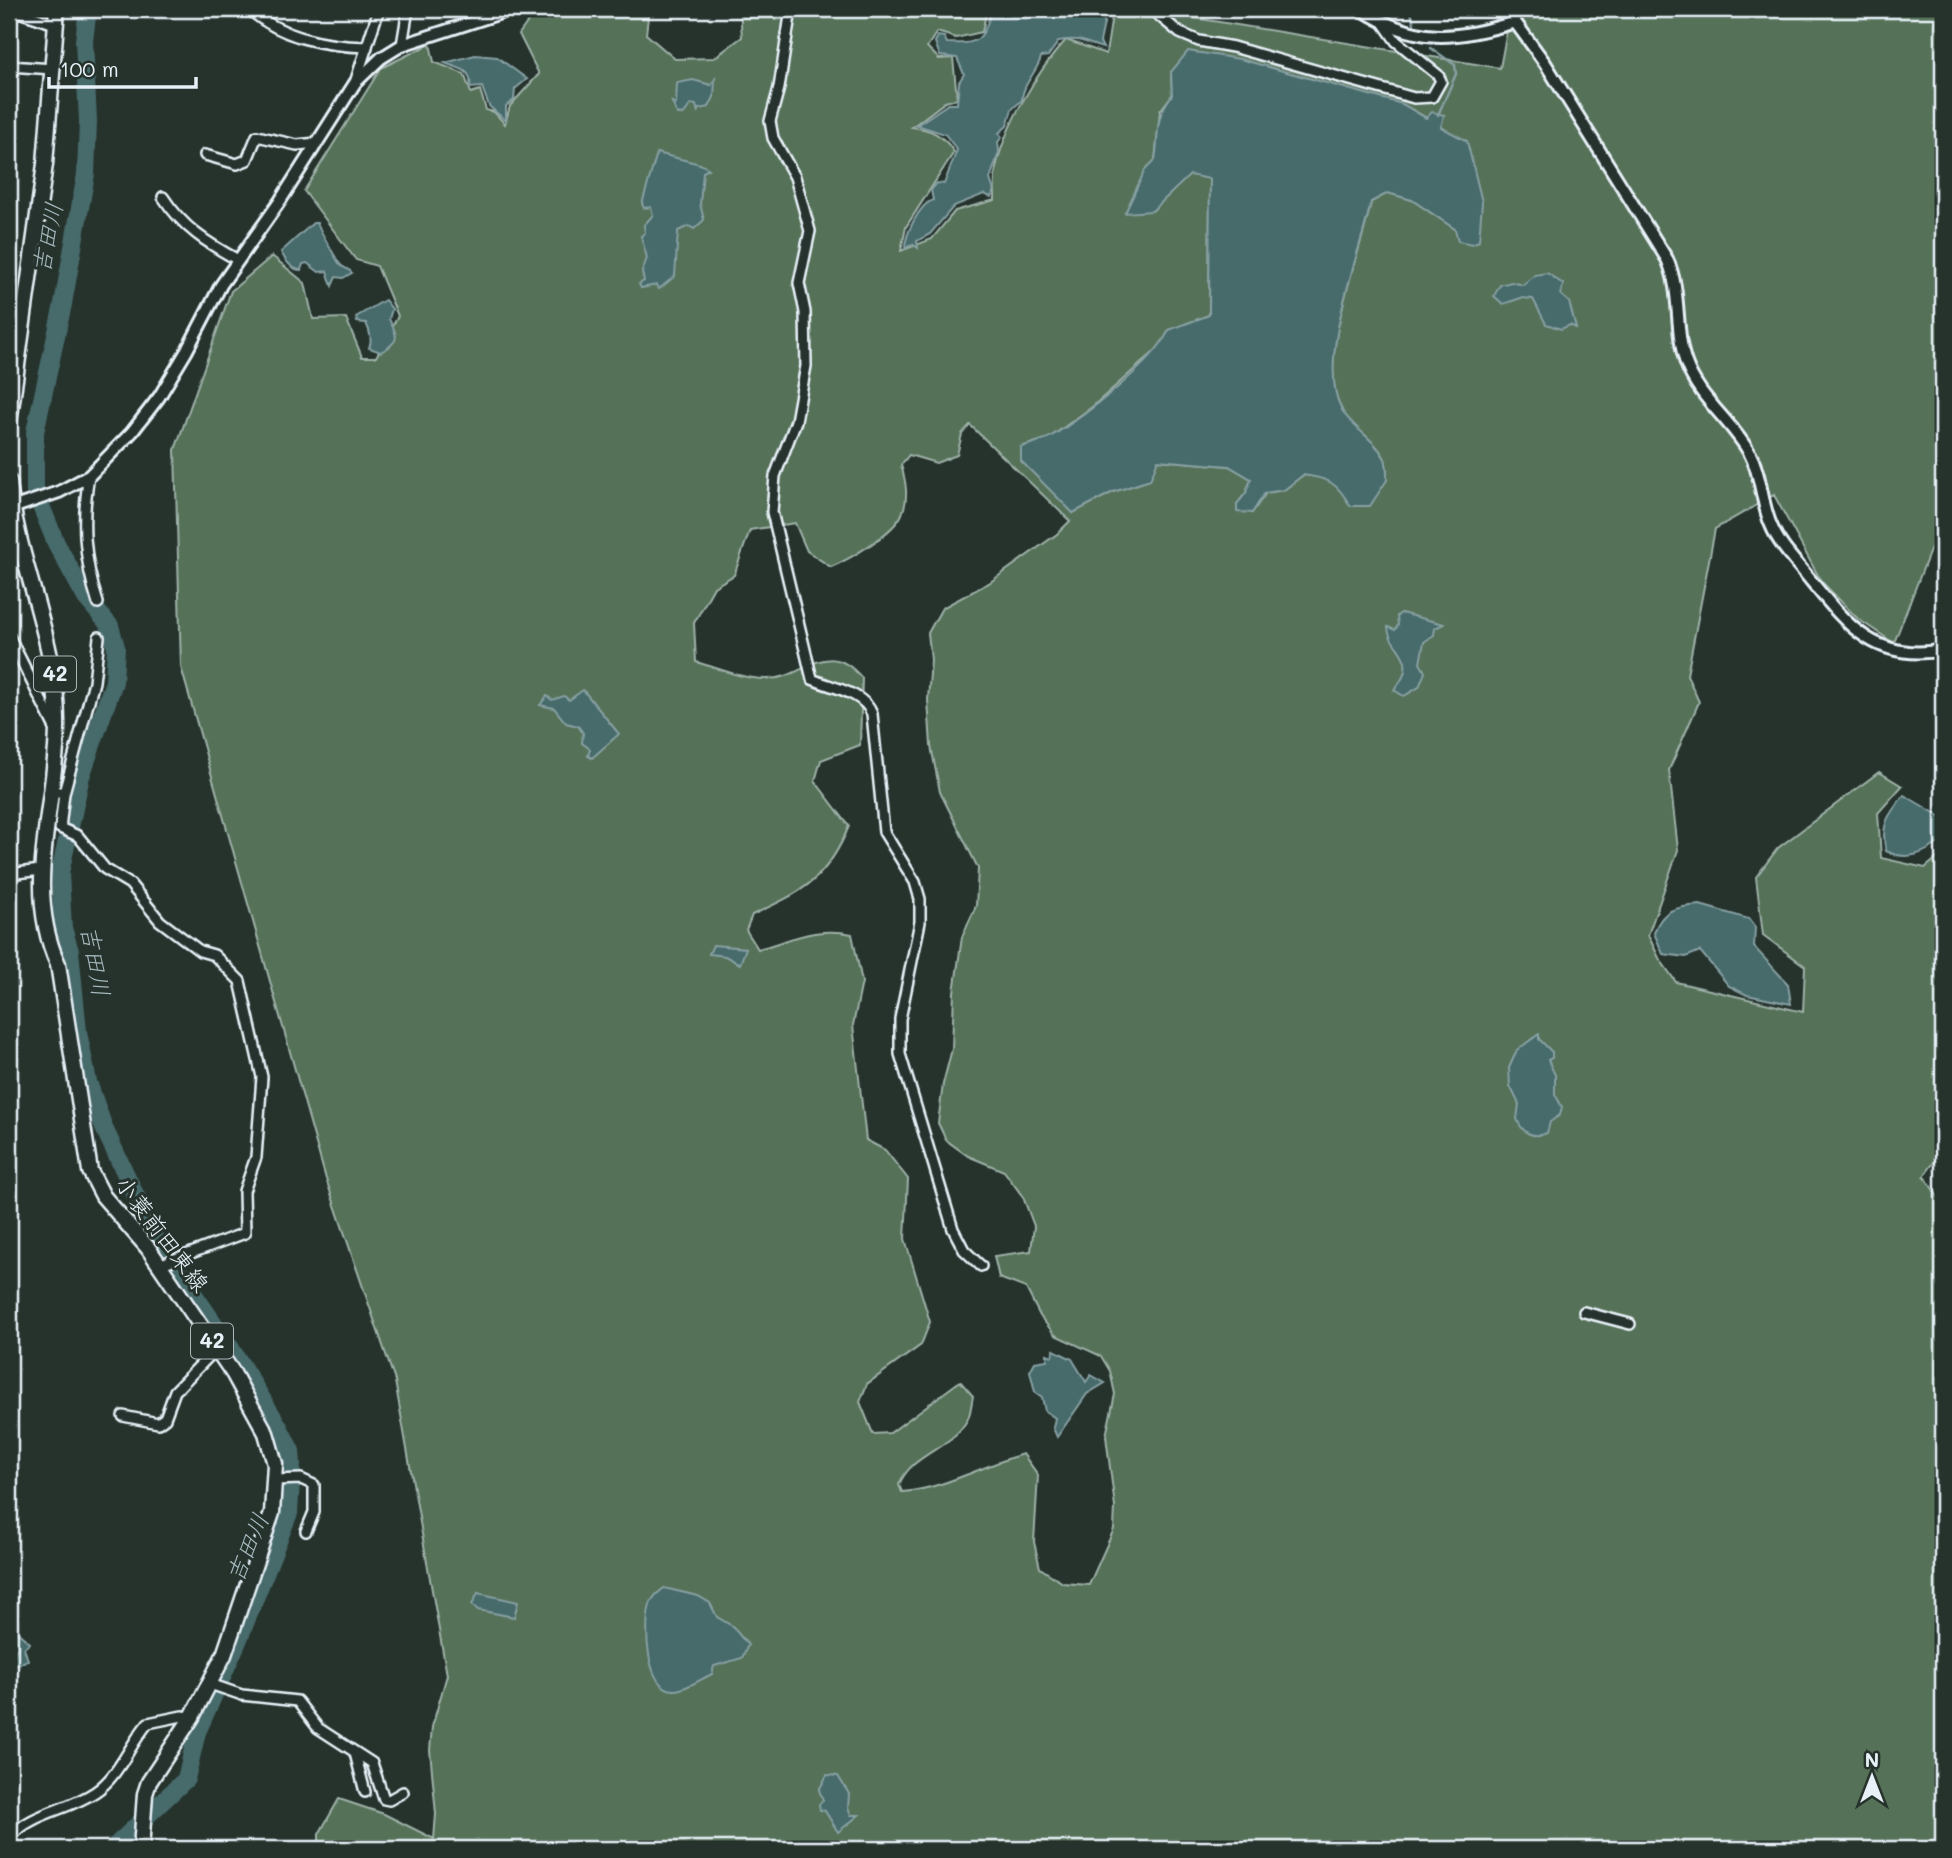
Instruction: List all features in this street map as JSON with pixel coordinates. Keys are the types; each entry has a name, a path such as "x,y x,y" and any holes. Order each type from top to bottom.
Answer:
{"main road":[{"path":"9,423 14,331 45,164 57,9"},
{"name":"小蓑前田東線","path":"9,482 11,508 54,667 57,791 41,870 46,934 58,964 90,1171 103,1196 161,1265 216,1349 266,1433 279,1480 267,1530 215,1686 155,1771 145,1794 141,1849"}],"street":[{"path":"10,9 55,24"},
{"path":"249,9 267,25 319,44 368,47"},
{"path":"355,83 356,72 368,47 379,9"},
{"path":"402,45 408,9"},
{"path":"11,508 59,492 89,476 108,460 159,397 221,285 355,83 381,58 402,45 513,9"},
{"path":"791,9 779,88 770,121 773,138 795,177 810,231 799,283 806,312 806,366 796,421 775,476 772,512 812,679 858,696 869,706 872,714 884,832 915,882 920,899 920,922 900,1019 900,1055 953,1229 964,1250 981,1266"},
{"path":"1151,9 1180,33 1199,41 1233,47 1414,98 1432,97 1441,81 1438,75 1396,41 1384,23"},
{"path":"1361,9 1384,23 1422,36 1455,35 1515,22"},
{"path":"1513,9 1515,22 1545,63 1667,259 1674,276 1680,341 1686,364 1696,385 1751,456 1764,507 1779,541 1844,620 1872,643 1911,653 1943,650"},
{"path":"9,66 53,69"},
{"path":"205,155 237,164 247,160 257,136 298,145 317,143"},
{"path":"163,197 175,216 198,238 238,260"},
{"path":"89,476 83,515 84,554 98,603"},
{"path":"9,636 57,731"},
{"path":"99,636 94,682 57,791 60,828 78,836 106,869 130,884 160,921 200,951 214,955 240,981 262,1077 256,1157 244,1191 245,1233 161,1265"},
{"path":"9,874 41,870"},
{"path":"1584,1312 1630,1324"},
{"path":"122,1416 158,1423 164,1418 175,1391 216,1349"},
{"path":"279,1480 301,1479 314,1485 314,1512 306,1531"},
{"path":"215,1686 242,1695 297,1701 318,1728 372,1763 384,1799 389,1800 403,1792"},
{"path":"9,1838 28,1821 95,1791 116,1773 148,1723 192,1717"},
{"path":"355,1753 365,1792"}],"green space":[{"path":"537,9 649,9 646,34 675,59 714,58 742,37 740,9 773,9 775,20 797,17 797,9 987,9 982,32 956,38 937,32 927,47 939,59 953,58 957,99 945,102 912,127 936,134 954,152 906,227 901,251 932,239 955,211 995,200 995,172 1000,152 1014,117 1033,83 1066,40 1106,54 1113,9 1140,9 1500,68 1511,9 1943,9 1943,517 1894,643 1858,619 1821,581 1774,495 1715,529 1687,675 1699,702 1669,770 1678,850 1648,935 1659,958 1676,982 1803,1012 1805,966 1763,935 1756,877 1778,848 1879,772 1902,786 1878,813 1881,858 1925,868 1943,853 1943,1150 1924,1176 1943,1204 1943,1849 319,1849 319,1834 339,1799 384,1814 434,1839 436,1814 430,1750 432,1727 447,1675 395,1381 326,1179 181,667 175,450 231,291 272,256 305,283 313,319 346,318 362,357 376,357 398,316 377,266 356,260 304,191 381,68 430,44 434,62 464,74 471,93 480,90 486,110 494,112 505,124 510,106 539,74 519,34","holes":["1171,72 1402,104 1427,118 1444,115 1440,127 1458,241 1455,229 1412,200 1388,193 1371,202 1336,337 1333,364 1335,390 1342,411 1381,452 1386,461 1387,480 1340,488 1326,478 1303,475 1284,490 1266,493 1252,513 1237,504 1246,493 1251,479 1229,466 1157,460 1150,480 1113,492 1073,513 1021,447 1049,438 1092,407 1162,345 1169,330 1209,315 1210,179 1190,174 1153,210 1145,170 1155,160 1160,111 1172,95","970,425 1070,521 1057,534 989,583 942,608 928,633 931,660 928,700 931,746 940,792 978,868 976,906 962,937 954,992 952,1049 943,1084 938,1123 946,1140 968,1156 1004,1171 1023,1197 1034,1226 1031,1251 994,1256 999,1278 1026,1288 1040,1316 1055,1335 1101,1356 1110,1371 1115,1394 1106,1436 1115,1507 1114,1529 1089,1585 1063,1583 1040,1568 1034,1542 1038,1475 1023,1454 948,1482 902,1492 899,1485 905,1474 921,1458 950,1439 968,1419 973,1396 960,1381 890,1433 873,1434 860,1402 867,1384 921,1345 930,1322 905,1239 908,1179 885,1150 866,1140 853,1025 862,982 852,934 816,933 758,949 746,930 752,915 785,899 811,882 822,872 841,844 849,826 815,781 821,760 860,745 862,678 849,665 837,660 826,660 792,674 765,679 739,675 696,662 694,623 714,587 734,575 750,530 795,523 807,551 831,567 871,545 890,529 902,514 906,496 901,465 909,455 936,463 957,455 962,434"]}],"water":[{"path":"999,9 1107,9 1100,42 1103,48 1082,41 1059,41 1048,56 1041,57 1025,88 1022,100 1012,109 1007,126 999,133 1002,137 998,142 999,152 990,179 994,191 991,197 984,194 954,206 930,234 917,241 918,248 912,244 905,249 914,221 933,200 931,190 937,183 944,184 957,150 945,134 917,125 948,104 957,104 959,82 964,74 957,58 940,56 935,42 938,36 944,37 947,43 976,40 984,31 990,14"},
{"path":"1188,51 1240,59 1402,104 1426,118 1432,112 1444,115 1441,127 1467,141 1482,202 1479,241 1472,244 1458,241 1455,229 1412,200 1388,193 1371,202 1342,308 1336,337 1335,389 1346,416 1376,446 1386,461 1387,480 1370,506 1350,506 1331,483 1303,475 1284,490 1265,493 1252,513 1237,512 1237,504 1246,493 1251,479 1229,466 1158,460 1150,480 1113,492 1073,513 1021,461 1021,447 1052,436 1082,416 1134,373 1149,358 1169,330 1209,315 1210,179 1190,175 1152,211 1125,213 1145,170 1155,160 1158,126 1162,112 1172,95 1171,72"},
{"path":"475,55 497,57 527,79 515,89 514,100 506,106 506,121 489,106 482,87 470,88 467,73 445,63"},
{"path":"715,79 714,97 709,107 698,109 698,113 696,105 691,104 683,115 677,114 672,102 676,104 677,83 693,80 711,85"},
{"path":"657,153 700,164 709,169 703,172 700,204 704,220 694,229 689,226 678,231 675,276 659,289 656,285 641,288 639,284 644,281 642,272 647,258 641,236 645,233 644,225 653,215 651,207 644,208 642,204"},
{"path":"313,223 317,223 340,265 352,273 343,278 336,277 332,286 327,271 319,272 307,263 303,264 301,270 295,268 281,252"},
{"path":"1547,273 1563,284 1561,295 1569,302 1576,328 1570,325 1561,329 1546,324 1533,299 1521,298 1503,304 1494,296 1500,285 1511,282 1523,285 1535,275"},
{"path":"385,300 392,309 389,319 396,337 392,344 381,352 369,348 366,323 357,322 356,317"},
{"path":"1401,613 1444,624 1435,628 1434,635 1424,642 1420,663 1425,672 1419,687 1404,696 1394,690 1402,679 1405,661 1389,635 1388,627 1395,630 1398,625 1397,616"},
{"path":"583,690 619,734 592,758 588,756 590,749 582,743 583,733 578,726 566,723 554,708 540,705 547,696 552,700 564,696 569,700"},
{"path":"1904,795 1943,818 1943,840 1930,849 1909,856 1886,851 1884,842 1887,821"},
{"path":"1700,905 1749,919 1755,927 1754,947 1788,984 1791,1004 1747,995 1729,986 1700,951 1686,957 1663,954 1654,933 1661,919 1677,908"},
{"path":"713,945 746,948 740,964 725,956 709,954"},
{"path":"1539,1034 1539,1039 1552,1052 1552,1058 1548,1060 1555,1075 1555,1094 1562,1107 1560,1115 1550,1122 1547,1133 1533,1135 1525,1131 1517,1119 1519,1104 1510,1086 1509,1068 1517,1050"},
{"path":"1054,1350 1072,1359 1086,1382 1091,1375 1105,1383 1087,1394 1057,1437 1053,1428 1055,1418 1045,1411 1042,1397 1035,1392 1030,1371 1035,1362 1047,1360 1047,1354 1052,1356"},
{"path":"664,1588 698,1596 710,1603 717,1617 732,1626 748,1645 742,1658 714,1666 712,1674 685,1688 666,1688 653,1669 647,1641 650,1605"},
{"path":"478,1593 518,1602 514,1617 478,1610 472,1605"},
{"path":"9,1625 30,1643 24,1648 28,1660 10,1668 18,1644 9,1636"},
{"path":"827,1775 838,1776 849,1794 848,1807 851,1815 859,1815 838,1832 825,1811 820,1810 819,1804 823,1800 819,1790"}],"waterway":[{"name":"吉田川","path":"88,9 84,41 88,121 86,174 63,304 35,432 35,491 56,543 86,598 110,626 116,647 114,682 81,776 60,873 63,928 70,951 78,1032 88,1082 104,1128 156,1239 230,1347 278,1425 291,1451 292,1464 289,1513 238,1641 197,1732 186,1779 112,1849"},
{"path":"1410,9 1414,23"},
{"path":"1431,48 1455,65 1456,74 1438,115"}]}
